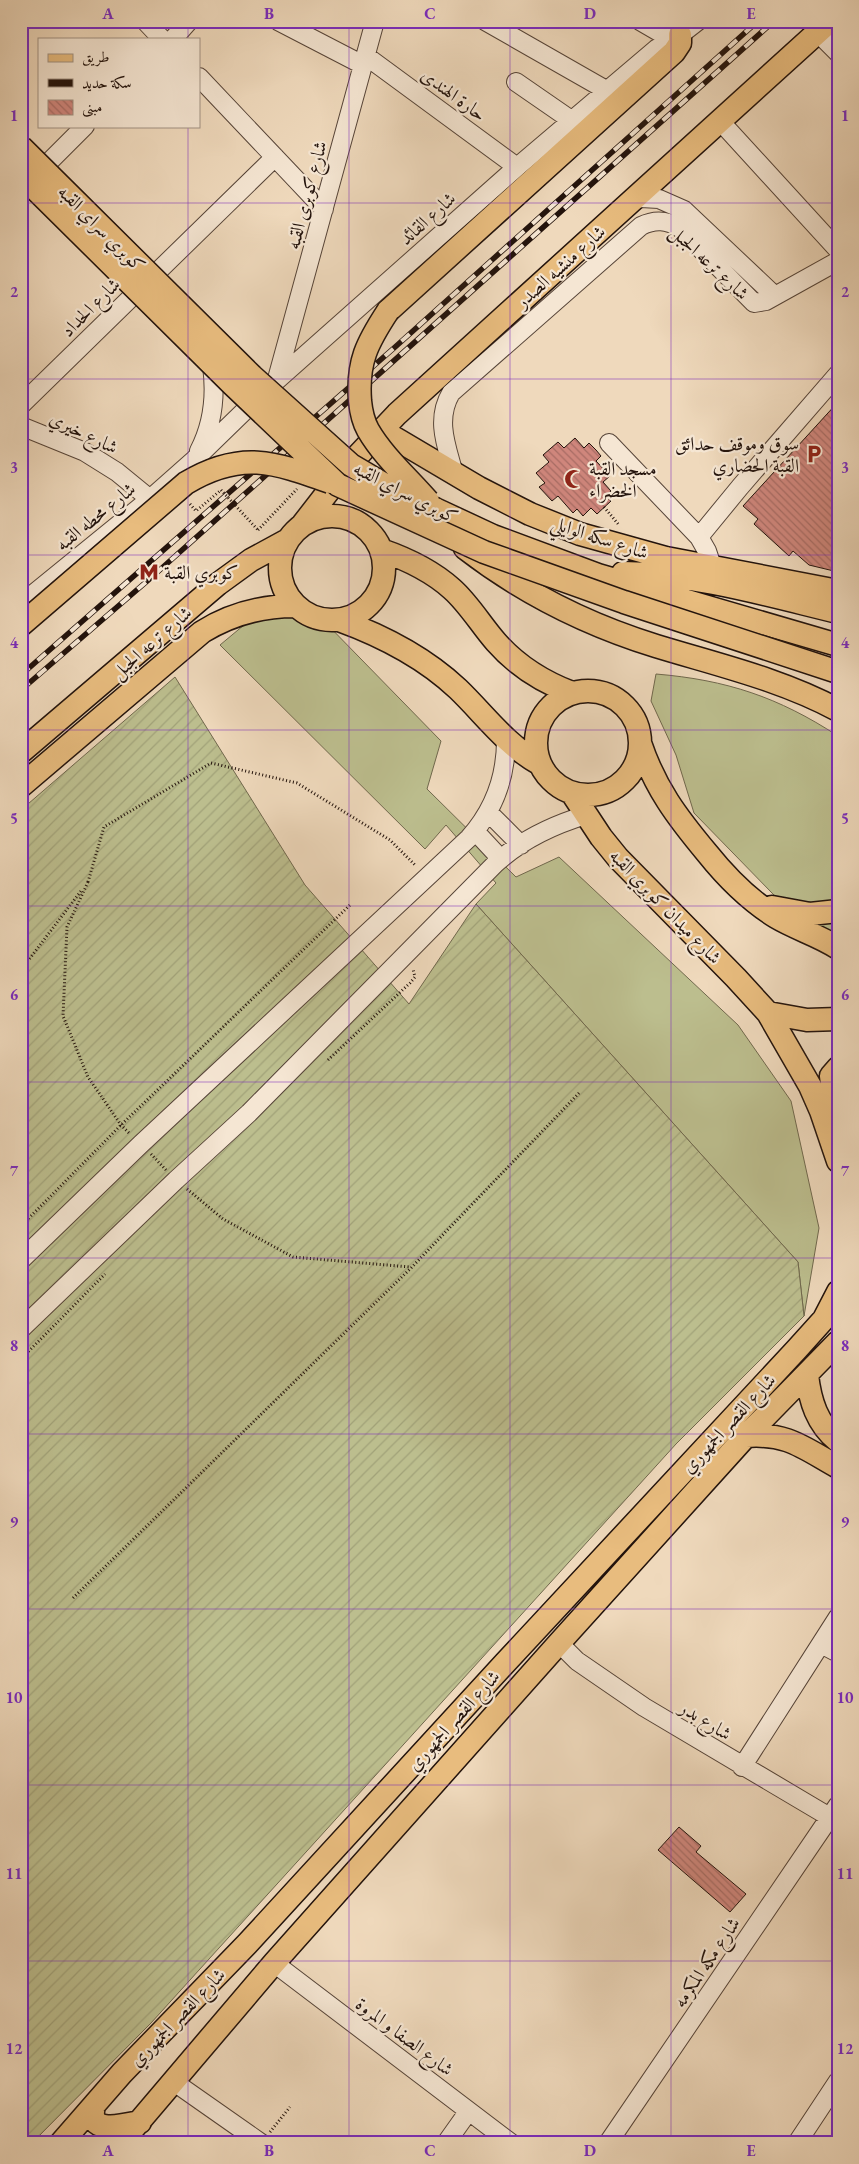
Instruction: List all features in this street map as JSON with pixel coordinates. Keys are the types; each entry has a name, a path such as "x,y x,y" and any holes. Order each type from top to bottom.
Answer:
{"main road":[{"name":"شارع منشيه الصدر","path":"303,524 342,472 381,430 824,27"},
{"path":"435,509 390,459 368,430 362,416 359,378 362,360 369,344 388,311 674,52 680,43 675,37"},
{"name":"كوبري سراي القبه","path":"21,147 252,376 351,465 385,485 493,536 598,575 838,645"},
{"name":"كوبري سراي القبه","path":"23,180 338,485 484,552 614,598 838,672"},
{"name":"شارع سكه الوايلي","path":"381,430 454,474 530,514 580,534 636,551 838,591"},
{"path":"359,523 391,469 403,459 418,453"},
{"path":"21,625 186,483 202,473 220,466 239,462 259,462 278,464 338,485"},
{"path":"339,620 361,612 377,595 384,573 381,550 372,535 359,523 336,516 313,519 303,524 286,541 282,552 280,575 288,597 296,606 316,618 339,620 381,637 420,659 456,687 506,740 540,764 553,781 572,793 593,795 614,788 623,782 636,764 640,743"},
{"path":"450,537 504,576 592,623 655,646 775,682 838,710"},
{"name":"شارع ترعه الجبل","path":"21,752 224,579 251,560 286,541"},
{"path":"381,550 420,566 438,578 464,601 497,643 510,656 539,678 572,694"},
{"path":"598,575 643,573 697,580 838,612"},
{"name":"شارع ترعه الجبل","path":"21,786 190,641 214,625 226,618 253,609 296,606"},
{"path":"540,764 535,743 540,722 553,704 572,694 594,691 623,704 636,722 640,743 653,778 672,810 721,870 750,899 776,917 838,948"},
{"path":"63,717 80,736"},
{"name":"شارع ميدان كوبري القبه","path":"572,793 618,858 736,978 768,1014"},
{"path":"750,899 793,912 810,914 838,911"},
{"path":"768,1014 807,1020 838,1019"},
{"path":"768,1014 810,1086 831,1137 838,1161"},
{"path":"831,1137 834,1110 831,1076 838,1068"},
{"name":"شارع القصر الجمهوري","path":"61,2143 122,2073 254,1937 797,1349 824,1319 838,1292"},
{"name":"شارع القصر الجمهوري","path":"121,2143 274,1963 559,1643 746,1436 838,1342"},
{"path":"806,1375 809,1397 818,1418 831,1436 838,1441"},
{"path":"746,1436 768,1435 789,1440 838,1466"},
{"path":"94,2106 93,2115 95,2120 103,2126 140,2122"}],"street":[{"path":"145,21 161,38"},
{"path":"174,38 188,21"},
{"name":"حارة الهندى","path":"278,21 365,60 517,167"},
{"name":"شارع كوبرى القبه","path":"272,384 324,209 375,21"},
{"path":"485,21 606,90"},
{"path":"640,21 675,37"},
{"name":"شارع القائد","path":"194,460 272,384 517,167 656,49 698,21"},
{"path":"824,27 838,53"},
{"path":"200,78 324,209"},
{"path":"516,82 572,120"},
{"path":"720,121 838,250"},
{"path":"83,128 23,180 139,289 212,366 243,384 272,384"},
{"name":"شارع الحداد","path":"21,405 275,157"},
{"path":"632,200 641,198 659,199 676,205 775,296"},
{"name":"شارع ترعه الجبل","path":"454,474 442,429 444,409 451,394 642,226 661,221 680,228 750,301 758,304 838,261"},
{"path":"194,460 202,445 212,414 214,382 212,366"},
{"path":"699,537 740,486 838,374"},
{"name":"شارع خيري","path":"22,428 86,452 117,472 150,499"},
{"path":"609,443 699,537 707,551 712,566"},
{"name":"شارع محطه القبه","path":"21,604 150,499 194,460"},
{"path":"21,1260 141,1144 476,831 495,799 504,770 506,740"},
{"path":"488,812 521,845"},
{"path":"21,1329 176,1180 249,1113 501,859 552,827 586,815"},
{"path":"476,831 501,859"},
{"path":"742,1767 838,1617"},
{"name":"شارع بدر","path":"559,1643 577,1661 598,1676 742,1767 835,1815"},
{"path":"821,1644 838,1653"},
{"name":"شارع مكه المكرمه","path":"608,2143 835,1815"},
{"name":"شارع الصفا و المروة","path":"274,1963 511,2143"},
{"path":"797,2143 838,2081"},
{"path":"174,2082 264,2139"},
{"path":"446,2143 468,2112"}],"path":[{"path":"196,511 221,490 258,530 284,503"},
{"path":"21,970 88,882 104,828 211,763 297,783 390,840 426,876"},
{"path":"21,1226 121,1125 352,904"},
{"path":"73,1598 411,1268 578,1093"},
{"path":"264,2139 290,2107"}],"green space":[{"path":"268,605 319,616 441,741 427,789 516,877 559,857 738,1025 791,1101 819,1228 804,1316 798,1262 476,904 496,883 446,825 425,849 220,645"},
{"path":"656,674 706,681 751,693 794,711 838,736 838,940 809,931 694,813 676,755 651,701"},
{"path":"175,677 305,885 409,1004 476,904 798,1262 804,1316 676,1444 151,2023 32,2143 21,2143 21,810"}],"building":[{"name":"سوق وموقف حدائق القبة الحضاري","path":"838,402 838,572 809,565 793,551 789,556 754,524 758,519 743,506"},
{"name":"مسجد القبة الخضراء","path":"575,438 584,448 589,443 596,450 601,456 596,461 610,476 603,482 611,491 605,496 611,501 597,514 591,508 583,516 577,509 573,513 558,496 552,501 539,487 545,483 536,473 549,462 543,455 558,442 564,448"},
{"path":"679,1827 701,1846 696,1852 746,1894 730,1912 658,1850"}],"railway":[{"path":"21,675 394,348 758,21"},
{"path":"21,690 153,576 774,21"}],"place":[{"name":"سوق وموقف حدائق القبة الحضاري","path":"814,454"},
{"name":"مسجد القبة الخضراء","path":"574,479"},
{"name":"كوبري القبة","path":"149,572"}]}
